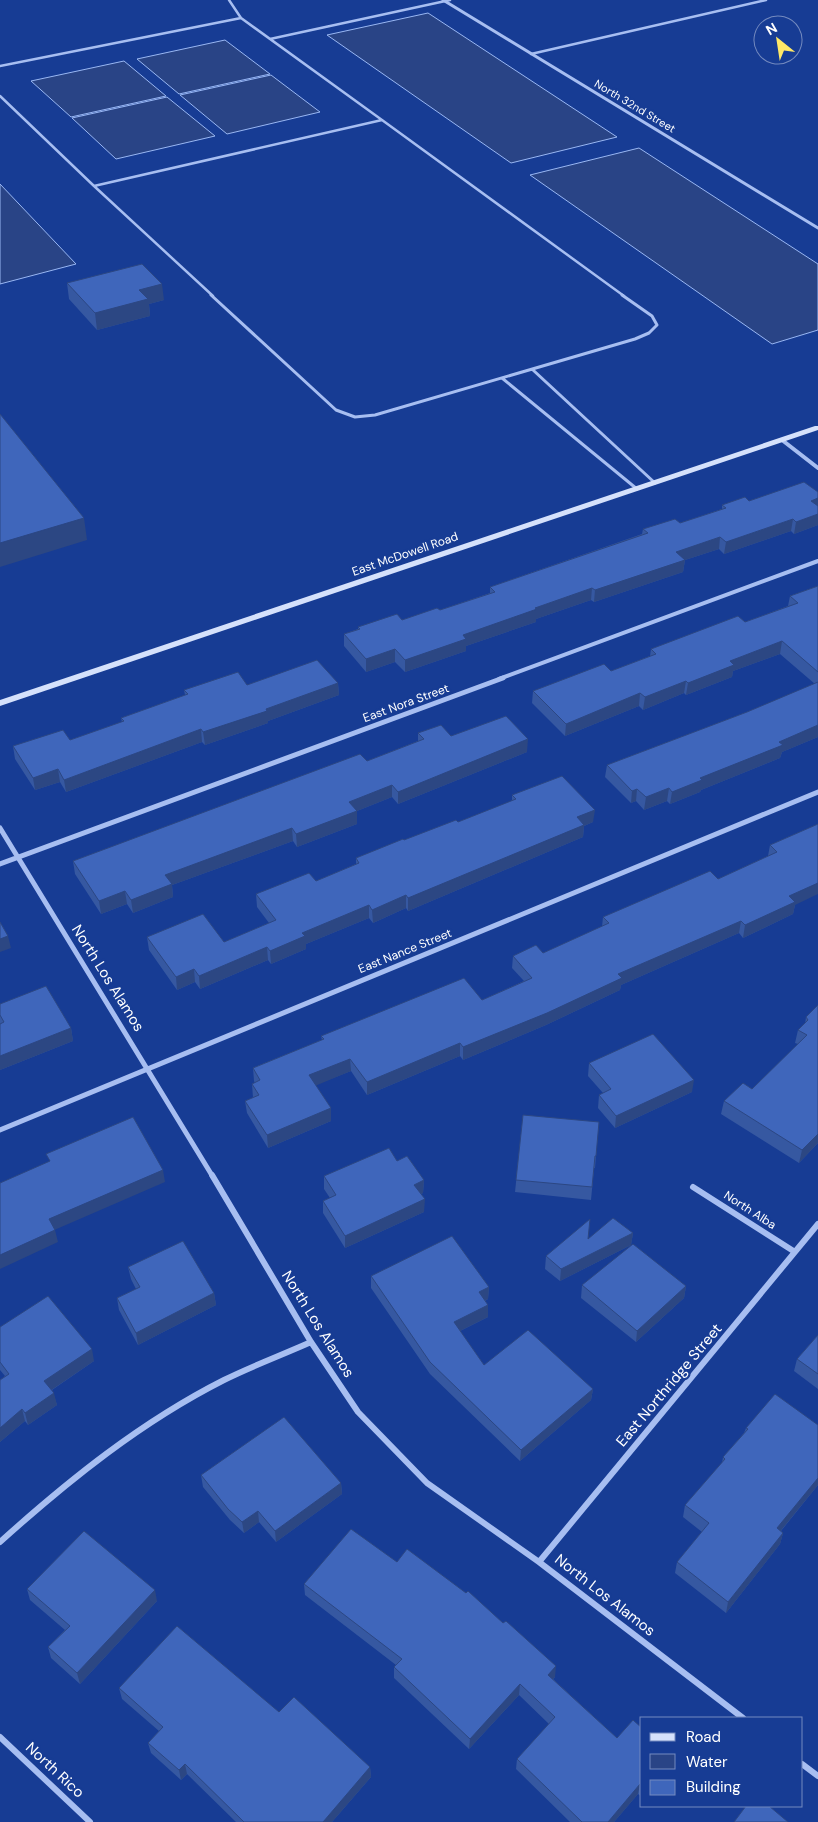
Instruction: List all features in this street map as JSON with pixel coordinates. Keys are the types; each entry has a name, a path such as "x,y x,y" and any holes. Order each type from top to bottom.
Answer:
{"main road":[{"name":"East McDowell Road","path":"0,703 818,428"}],"street":[{"name":"North 32nd Street","path":"444,1 818,228"},
{"path":"782,440 818,468"},
{"name":"East Nora Street","path":"0,864 818,561"},
{"name":"East Nance Street","path":"0,1130 818,792"},
{"name":"North Los Alamos","path":"0,828 148,1068 311,1342 358,1412 426,1483 539,1562 742,1717"},
{"name":"North Alba","path":"693,1187 795,1252"},
{"name":"East Northridge Street","path":"539,1562 818,1224"},
{"path":"0,1542 31,1514 126,1438 224,1380 311,1342"},
{"name":"North Rico","path":"0,1737 90,1822"},
{"path":"803,1765 818,1776"}],"lane":[{"path":"0,96 94,186 336,410 354,417 375,415 533,370 634,339 649,333 657,325 652,316 241,18 229,0"},
{"path":"270,39 450,0"},
{"path":"531,54 766,0"},
{"path":"0,66 241,18"},
{"path":"94,186 383,120"},
{"path":"533,370 654,483"},
{"path":"502,378 637,489"}],"water":[{"path":"428,13 617,137 511,163 327,35"},
{"path":"225,40 270,74 179,94 137,59"},
{"path":"124,61 166,96 71,117 31,81"},
{"path":"271,75 320,112 227,134 180,95"},
{"path":"167,97 215,136 116,159 72,118"},
{"path":"639,148 818,264 818,330 772,344 530,175"},
{"path":"0,184 76,264 0,284"}],"building":[{"path":"142,264 162,284 139,290 148,299 95,313 67,283"},
{"path":"0,414 84,518 0,543"},
{"path":"804,482 818,492 818,498 811,501 818,506 818,514 796,522 793,519 726,542 720,537 676,552 685,560 595,590 592,588 535,608 537,609 463,635 466,639 405,660 395,649 366,659 344,634 360,629 358,627 397,614 402,620 495,592 490,587 648,533 643,529 675,519 680,523 726,508 722,505 745,497 749,501"},
{"path":"818,586 818,672 782,641 730,661 734,665 688,683 686,681 645,697 640,693 566,724 533,691 604,664 611,671 656,654 651,649 738,616 745,622 798,603 790,596"},
{"path":"317,660 338,683 266,709 267,711 203,732 201,729 64,780 58,769 33,778 13,746 63,730 70,740 124,721 121,718 188,694 184,690 238,672 247,685"},
{"path":"818,682 818,725 779,742 783,745 700,778 702,780 672,792 669,788 646,797 637,789 632,791 607,765 747,712"},
{"path":"506,716 528,739 398,792 392,785 349,802 357,811 296,834 292,828 165,875 172,884 131,900 125,891 99,901 73,861 360,754 367,761 424,739 418,733 441,725 451,736"},
{"path":"562,776 595,810 577,817 584,825 408,898 406,895 372,910 369,905 302,933 305,936 270,951 267,947 199,976 194,969 176,977 147,937 203,914 224,942 276,920 256,894 309,873 316,881 359,863 356,858 403,839 456,820 458,822 516,799 512,795"},
{"path":"818,824 818,883 789,896 795,902 745,925 741,921 618,974 622,978 547,1013 463,1047 460,1043 367,1082 350,1059 309,1075 331,1108 267,1135 245,1101 259,1095 252,1084 260,1080 253,1068 324,1039 321,1036 464,978 482,1000 532,978 513,956 536,945 543,953 609,923 603,917 710,871 718,879 777,852 770,845"},
{"path":"0,922 8,936 0,939"},
{"path":"46,986 71,1028 0,1056 0,1024 4,1022 0,1015 0,1004"},
{"path":"818,1005 818,1134 802,1150 724,1101 743,1083 752,1089 807,1035 798,1030 808,1020 806,1017"},
{"path":"653,1034 694,1080 616,1116 599,1095 611,1089 589,1063"},
{"path":"523,1115 599,1122 592,1187 516,1180"},
{"path":"133,1117 163,1170 49,1219 55,1230 0,1255 0,1183 50,1161 46,1154"},
{"path":"389,1148 397,1161 407,1156 424,1180 414,1185 425,1199 345,1236 323,1201 336,1195 324,1176"},
{"path":"613,1218 633,1233 561,1269 546,1256 590,1219 588,1239"},
{"path":"452,1236 489,1287 479,1292 488,1305 454,1322 484,1365 528,1330 593,1389 521,1450 430,1362 371,1276"},
{"path":"183,1241 214,1293 136,1333 117,1298 140,1287 128,1267"},
{"path":"633,1244 686,1286 637,1331 582,1285"},
{"path":"48,1296 92,1349 44,1381 54,1393 25,1413 22,1409 0,1428 0,1380 9,1374 0,1362 0,1327"},
{"path":"818,1335 818,1374 797,1359"},
{"path":"775,1394 818,1425 818,1478 777,1528 783,1533 728,1602 677,1562 709,1523 685,1505 725,1459 723,1457"},
{"path":"284,1417 341,1483 275,1531 258,1511 242,1522 228,1509 201,1475"},
{"path":"351,1529 397,1562 407,1549 466,1593 468,1591 503,1623 506,1621 556,1666 548,1675 617,1738 633,1720 640,1726 640,1784 608,1822 582,1822 517,1759 555,1717 520,1684 470,1739 394,1667 402,1659 304,1584"},
{"path":"84,1531 155,1590 77,1673 48,1647 70,1626 27,1589"},
{"path":"177,1626 279,1712 294,1697 370,1767 323,1822 244,1822 185,1764 179,1770 148,1743 163,1727 119,1688"},
{"path":"745,1807 770,1807 788,1822 734,1822"}]}
